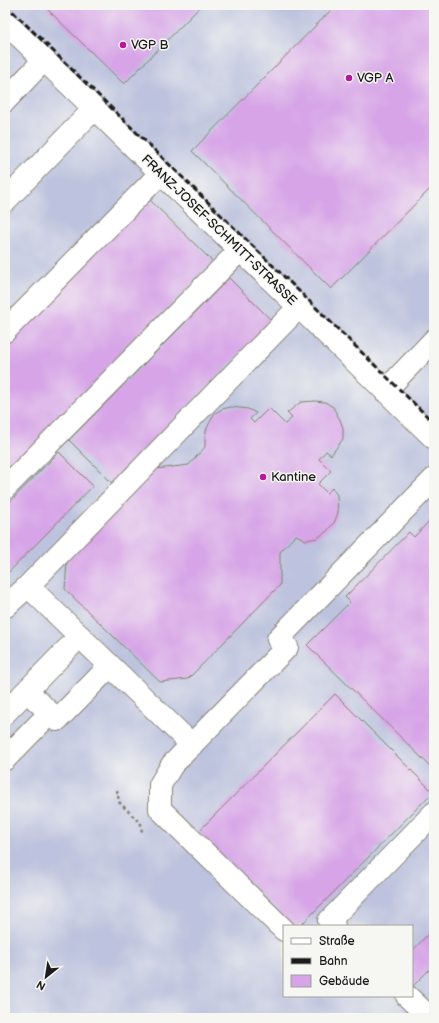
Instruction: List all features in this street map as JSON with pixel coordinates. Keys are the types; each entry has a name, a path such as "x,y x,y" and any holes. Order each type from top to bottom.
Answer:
{"lane":[{"name":"FRANZ-JOSEF-SCHMITT-STRASSE","path":"5,22 434,438"},
{"path":"5,101 44,60"},
{"path":"5,200 94,109"},
{"path":"5,331 161,173"},
{"path":"5,488 240,250"},
{"path":"5,607 28,586 299,307"},
{"path":"385,391 434,340"},
{"path":"283,929 160,809 160,785 172,765 287,647 278,639 434,479"},
{"path":"28,586 192,745"},
{"path":"5,713 80,636"},
{"path":"27,691 57,720 110,666"},
{"path":"5,758 50,712"},
{"path":"329,924 434,813"},
{"path":"408,997 430,1018"}],"path":[{"path":"117,790 119,802 141,824 142,832"}],"shaded area":[{"path":"5,5 434,5 434,1018 5,1018"}],"building":[{"name":"VGP B","path":"43,5 202,5 124,84"},
{"name":"VGP A","path":"336,5 434,5 434,185 331,289 192,151"},
{"path":"147,197 213,262 5,474 5,342"},
{"path":"229,278 272,321 112,483 69,440"},
{"path":"301,402 325,402 333,407 343,428 343,439 331,455 326,451 319,459 331,471 318,484 327,493 332,488 337,495 338,513 334,523 326,532 317,538 306,540 296,535 280,552 280,585 188,679 160,682 65,589 67,561 156,469 189,465 205,447 207,428 214,414 222,409 231,407 248,409 256,413 250,419 254,423 269,408 285,424 292,418 287,413"},
{"path":"59,452 93,486 5,576 5,507"},
{"path":"434,516 434,770 307,645 350,602 345,597 409,532 414,537"},
{"path":"335,694 433,792 301,925 292,925 198,832"},
{"path":"434,928 434,965 413,986 413,950"}],"railway":[{"path":"6,5 434,423"}],"place":[{"name":"VGP B","path":"123,45"},
{"name":"VGP A","path":"349,78"},
{"name":"Kantine","path":"263,477"}]}
